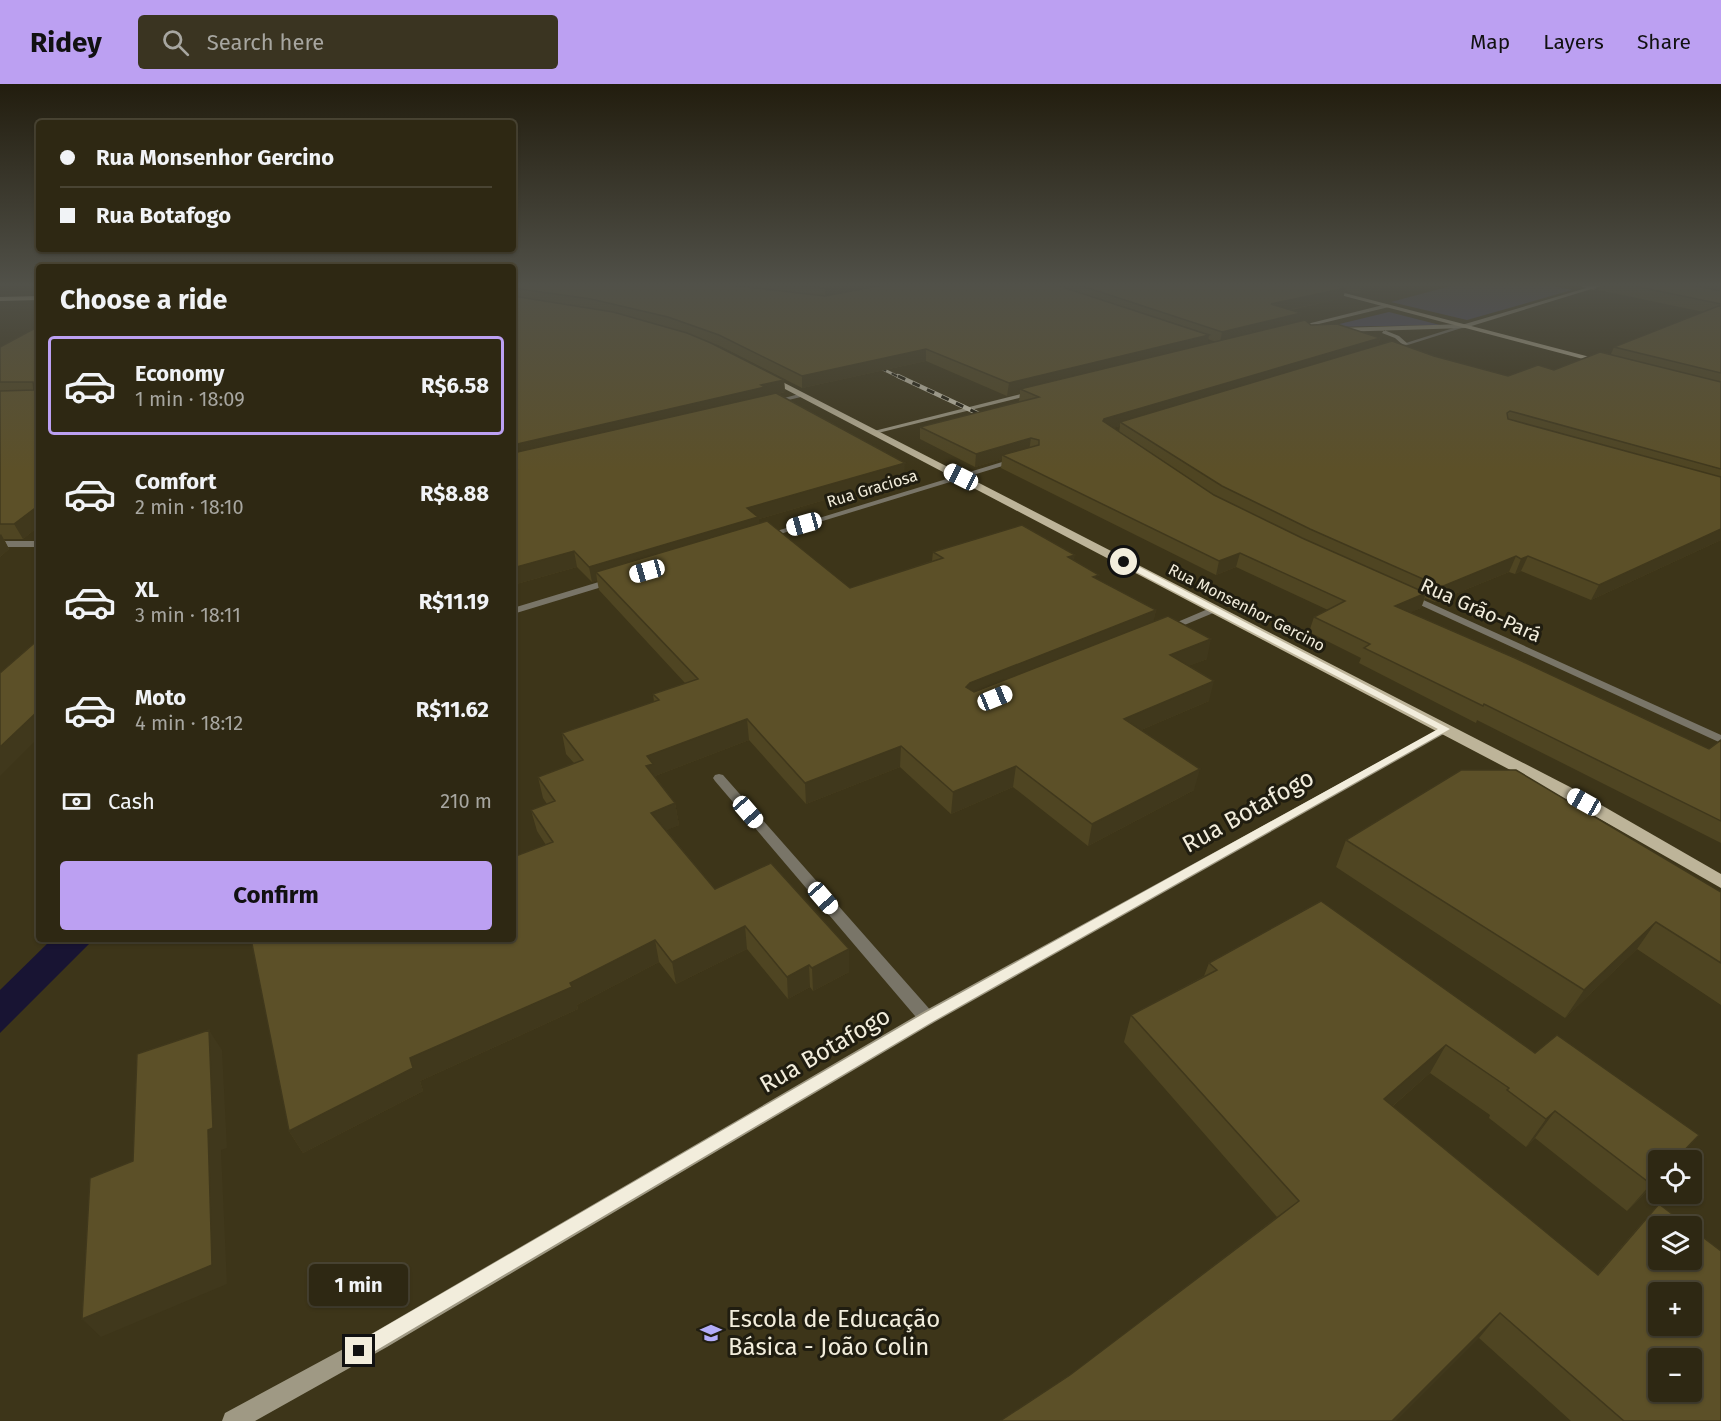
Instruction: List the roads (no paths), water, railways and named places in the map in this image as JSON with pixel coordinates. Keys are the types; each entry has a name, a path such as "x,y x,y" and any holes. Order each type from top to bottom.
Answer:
{"main road":[{"path":"1539,345 1618,366"},
{"name":"Rua Monsenhor Gercino","path":"755,370 1564,791 1721,882"}],"street":[{"path":"1383,351 1401,345"},
{"path":"874,432 1046,390"},
{"path":"768,403 803,395"},
{"name":"Rua Graciosa","path":"754,539 1023,458"},
{"path":"0,544 36,544"},
{"path":"516,610 616,580"},
{"name":"Rua Grão-Pará","path":"1399,592 1721,739"},
{"path":"1160,632 1215,609"},
{"name":"Rua Botafogo","path":"233,1421 380,1340 927,1018 1445,729"},
{"path":"718,778 927,1018"}],"railway":[{"path":"870,363 901,378"},
{"path":"898,376 992,420"}],"place":[{"name":"Escola de Educação Básica - João Colin","path":"711,1333"}]}
